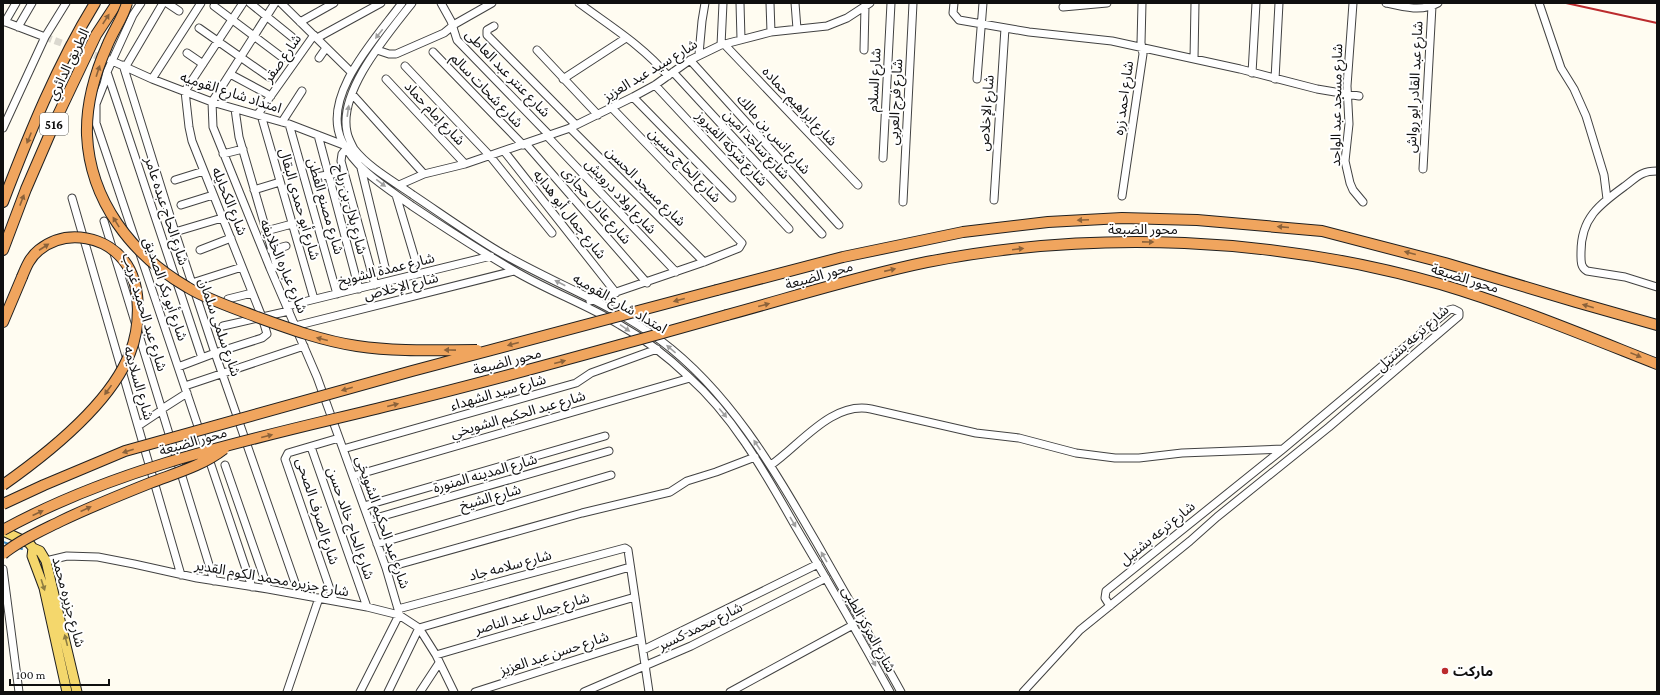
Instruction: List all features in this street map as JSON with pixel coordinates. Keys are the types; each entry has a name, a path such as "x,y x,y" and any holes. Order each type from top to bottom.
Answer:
{"highway":[{"name":"الطريق الدائري","path":"3,202 46,97 79,30 95,3"},
{"name":"الطريق الدائري","path":"3,250 26,189 58,115 96,35 117,3"},
{"path":"127,3 107,46 97,73 91,98 87,135 94,176 103,201 118,226 131,243 160,270 188,288 222,303 316,337 356,346 381,349 490,350"},
{"name":"محور الضبعة","path":"3,504 125,451 490,350 850,255 964,232 1048,222 1122,218 1197,220 1322,230 1446,263 1657,325"},
{"path":"3,322 30,259 38,250 58,239 74,237 99,241 118,253 128,266 134,281 138,305 137,328 130,354 108,390 90,412 52,448 31,466 3,486"},
{"name":"محور الضبعة","path":"3,530 92,489 180,458 427,397 888,270 967,256 1048,245 1123,242 1195,243 1272,250 1319,257 1380,269 1440,284 1499,303 1657,364"},
{"path":"3,554 25,539 99,503 204,462 228,445"}],"main road":[{"name":"شارع جزيره محمد","path":"3,530 29,543 33,548 40,551 46,561 77,692"},
{"name":"شارع جزيره محمد","path":"33,548 32,556 44,588 67,692"}],"street":[{"path":"16,3 4,21 45,37"},
{"path":"18,27 32,3"},
{"path":"3,128 45,37 66,3"},
{"name":"شارع أبو بكر الصديق","path":"140,3 111,61 96,104 96,123 252,587"},
{"path":"124,66 163,3"},
{"path":"167,3 179,11"},
{"path":"152,79 201,3"},
{"path":"185,91 243,3"},
{"path":"250,3 292,38"},
{"path":"212,102 275,3"},
{"path":"300,22 334,3"},
{"path":"315,37 381,3"},
{"path":"348,148 338,129 338,113 343,89 351,72 402,3"},
{"path":"375,285 341,158 342,154 348,148 346,126 348,107 356,81 412,3"},
{"name":"شارع عنتر عبد العاطى","path":"441,3 457,40 549,136"},
{"path":"377,50 389,54 396,54 444,33 452,26 492,3"},
{"name":"شارع ساجد امين","path":"579,3 655,60 671,74 822,234"},
{"path":"699,54 701,26 705,3"},
{"path":"723,3 723,45"},
{"path":"740,3 741,39"},
{"path":"770,3 771,32"},
{"path":"795,3 797,28"},
{"name":"شارع السلام","path":"882,158 891,3"},
{"name":"شارع فرج العربى","path":"903,202 913,3"},
{"path":"954,3 953,13 956,18 982,24 1036,33 1099,39 1194,59 1317,89 1360,96"},
{"path":"976,79 983,3"},
{"path":"1063,7 1108,3"},
{"name":"شارع احمد زره","path":"1122,196 1143,54 1142,3"},
{"path":"1194,59 1195,3"},
{"path":"1252,73 1256,3"},
{"path":"1275,79 1279,3"},
{"name":"شارع مسجد عبد الواحد","path":"1352,3 1347,94 1349,119 1346,168 1353,190 1363,202"},
{"path":"1386,3 1422,8 1435,5"},
{"path":"1539,3 1561,68 1574,89 1586,116 1604,175 1607,199"},
{"path":"285,4 300,22 351,72"},
{"path":"864,50 868,5"},
{"name":"شارع سيد عبد العزيز","path":"399,184 424,174 465,164 524,145 573,127 633,97 671,74 699,54 741,39 771,32 797,28 827,26 837,23 868,5"},
{"name":"شارع عبد القادر ابو رواش","path":"1423,169 1435,5"},
{"path":"214,6 282,58"},
{"name":"شارع مسجد الحسن","path":"494,26 487,30 487,35 573,127 704,262"},
{"path":"199,28 269,77"},
{"name":"شارع الإخلاص","path":"994,200 1005,28"},
{"name":"شارع صقر","path":"259,115 271,96 315,37"},
{"path":"563,79 626,38"},
{"name":"شارع ابراهيم حماده","path":"723,45 858,185"},
{"path":"319,58 326,48"},
{"path":"537,50 598,115"},
{"name":"شارع شحات سالم","path":"433,52 524,145"},
{"path":"187,53 203,64"},
{"name":"شارع انس بن مالك","path":"690,60 839,225"},
{"name":"امتداد شارع القوميه","path":"111,61 152,79 212,102 289,124 348,148 503,254 640,326 661,340 681,357 729,405 771,465 844,591"},
{"name":"شارع سلمى سلمان","path":"124,66 175,232 215,353 299,594"},
{"path":"405,66 490,156 552,233"},
{"name":"شارع الحاج عبده عامر","path":"107,72 202,358"},
{"path":"230,74 271,96"},
{"name":"شارع إمام حماد","path":"386,79 465,164"},
{"name":"شارع شركه الفيروز","path":"655,84 789,229"},
{"name":"شارع الكحايله","path":"185,91 190,134 267,332 265,336 215,353"},
{"path":"282,122 302,91"},
{"path":"352,94 424,174"},
{"path":"633,97 732,198"},
{"name":"شارع عباره الخلايفه","path":"212,102 213,128 270,268 304,346 339,438"},
{"name":"شارع الحاج حسين","path":"612,108 740,240 741,246 739,248 704,262"},
{"path":"235,109 238,133 276,265 270,268"},
{"name":"شارع أبو حمدى البقال","path":"259,115 314,300"},
{"name":"شارع مصنع القطن","path":"289,124 337,294"},
{"name":"شارع بلال بن رباح","path":"318,135 359,289"},
{"name":"شارع اولاد درويش","path":"549,136 676,272"},
{"name":"شارع عادل حجازى","path":"524,145 648,282"},
{"name":"امتداد شارع القوميه","path":"348,148 352,158 361,168 460,238 492,256 514,271 620,324 657,349 690,378 726,416 755,457 826,578"},
{"path":"223,154 243,149"},
{"name":"شارع جمال أبو هدايه","path":"504,151 616,293"},
{"path":"361,168 385,267"},
{"path":"175,180 204,171"},
{"path":"1657,171 1646,171 1597,208 1586,226 1581,246 1582,267 1588,271 1625,277 1657,287"},
{"path":"316,177 344,172"},
{"path":"254,190 280,182"},
{"path":"396,194 416,262"},
{"path":"181,205 213,195"},
{"name":"شارع السلايمه","path":"72,198 181,575"},
{"path":"175,232 222,218"},
{"name":"شارع عبد الحميد غريب","path":"104,221 214,581"},
{"path":"266,231 292,224"},
{"path":"200,250 231,238"},
{"path":"272,250 286,246"},
{"name":"شارع عمدة الشويخ","path":"223,326 262,317 337,294 492,256"},
{"path":"581,304 704,262"},
{"path":"192,283 242,267"},
{"name":"شارع الإخلاص","path":"295,326 514,271"},
{"path":"228,299 252,292"},
{"name":"شارع ترعه بشتيل","path":"1023,692 1080,630 1139,583 1217,517 1329,427 1459,316 1459,312 1453,309 1449,310 1284,449 1106,591 1105,598 1110,606"},
{"path":"138,426 162,410 186,389 222,373 304,346"},
{"name":"شارع سيد الشهداء","path":"343,449 576,383 591,373 657,349"},
{"path":"178,367 215,353"},
{"name":"شارع عبد الحكيم الشويخي","path":"353,476 690,378"},
{"path":"771,465 831,417 839,412 856,408 871,409 976,433 1019,438 1076,453 1115,458 1139,458 1182,452 1284,449"},
{"path":"364,506 604,436"},
{"path":"311,447 339,438"},
{"name":"شارع عبد الحكيم الشويخى","path":"339,438 386,568 399,612"},
{"name":"شارع الصرف الصحى","path":"311,447 288,453 285,459 334,601"},
{"name":"شارع الحاج خالد حسن","path":"311,447 367,607"},
{"name":"شارع المدينه المنورة","path":"369,520 609,451"},
{"path":"386,568 582,513 670,492 687,481 755,457"},
{"path":"226,465 268,589"},
{"name":"شارع الشيخ","path":"377,544 611,475"},
{"name":"شارع سلامه جاد","path":"399,612 624,548 628,550 630,567"},
{"name":"شارع جزيره محمد الكوم القدير","path":"46,561 67,556 98,557 181,575 399,612 418,628 436,654 453,692"},
{"path":"643,650 818,564"},
{"path":"388,692 418,628 630,567 649,692"},
{"path":"3,569 19,692"},
{"name":"شارع المركز الطبى","path":"826,578 890,692"},
{"name":"شارع محمد كسبر","path":"584,692 691,646 826,578"},
{"name":"شارع المركز الطبى","path":"844,591 901,692"},
{"name":"شارع جمال عبد الناصر","path":"436,654 635,597"},
{"path":"287,692 319,598"},
{"path":"360,692 399,612"},
{"path":"730,692 853,624"},
{"name":"شارع حسن عبد العزيز","path":"475,692 641,639"},
{"path":"420,692 439,663"}],"waterway":[{"path":"3,542 9,544"},
{"path":"17,547 22,549"}],"tunnel":[{"path":"45,37 105,59"}],"railway":[{"path":"1566,3 1657,23"}],"place":[{"name":"ماركت","path":"1445,671"}]}
